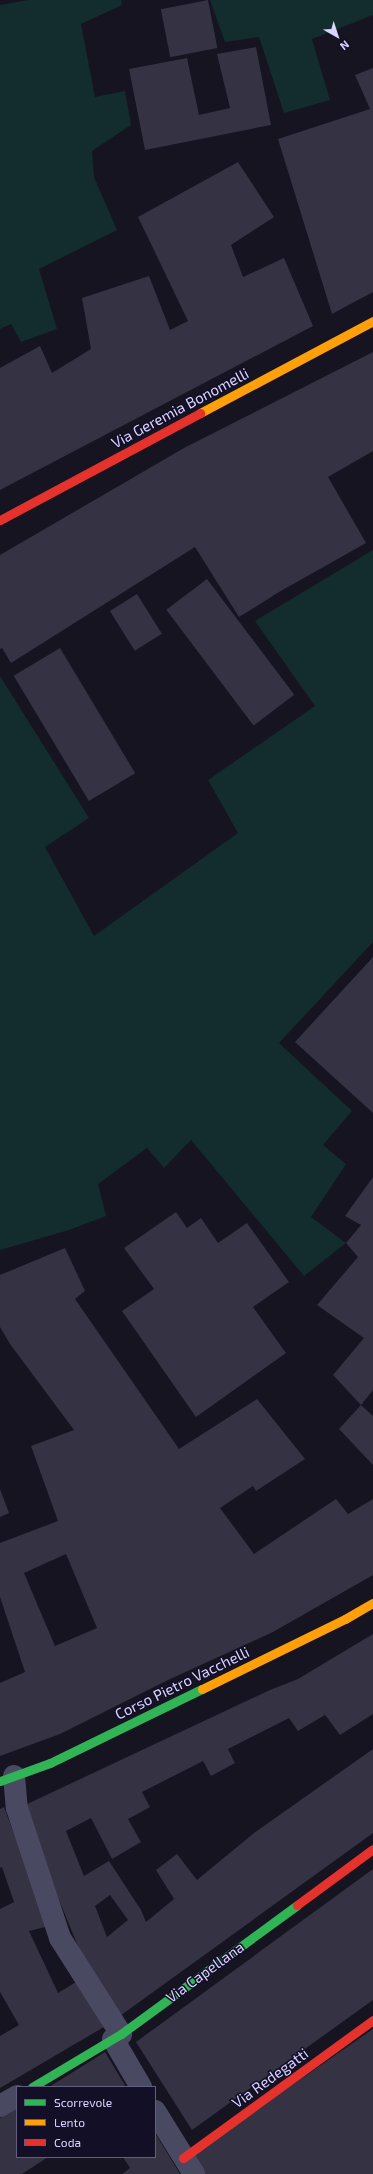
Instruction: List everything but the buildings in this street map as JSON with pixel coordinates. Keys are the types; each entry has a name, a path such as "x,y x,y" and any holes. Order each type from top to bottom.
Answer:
{"street":[{"name":"Via Geremia Bonomelli","path":"0,520 373,321"},
{"name":"Corso Pietro Vacchelli","path":"7,1778 50,1763 345,1619 373,1603"},
{"path":"7,1778 60,1938 117,2037 141,2086"},
{"name":"Via Capellana","path":"34,2086 117,2037 373,1849"},
{"name":"Via Redegatti","path":"188,2166 373,2020"},
{"path":"0,2106 16,2097"},
{"path":"156,2113 188,2166"}],"green space":[{"path":"28,0 121,0 122,5 81,24 95,97 125,91 131,125 92,151 94,177 117,230 39,269 57,329 21,342 11,324 0,329 0,5"},
{"path":"210,0 373,0 373,15 312,39 330,100 284,113 259,37 225,42"},
{"path":"373,550 373,942 279,1043 352,1111 323,1145 346,1164 311,1217 346,1243 304,1276 191,1140 164,1168 147,1148 98,1184 106,1216 69,1230 0,1250 0,676 89,818 45,847 94,936 238,833 208,780 315,706 255,621"}],"traffic: fast":[{"path":"0,1781 50,1763 202,1689"},
{"path":"34,2086 121,2034 297,1905"}],"traffic: slow":[{"path":"200,413 373,321"},
{"path":"202,1689 345,1619 373,1603"}],"traffic: jam":[{"path":"0,520 200,413"},
{"path":"297,1905 373,1849"},
{"path":"183,2158 373,2020"}]}
